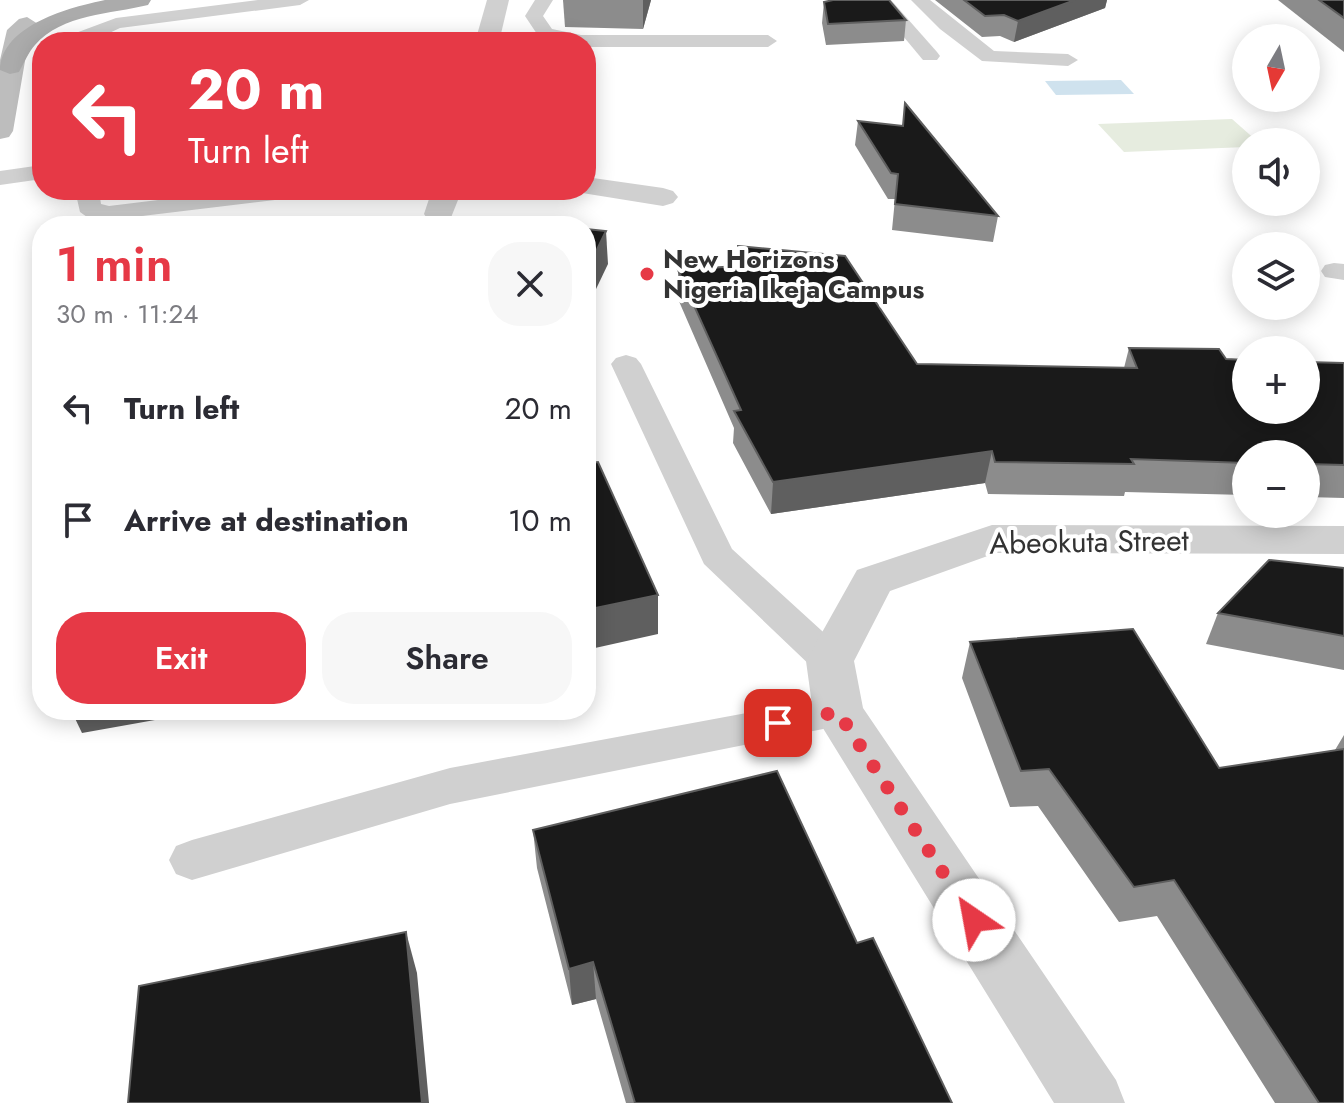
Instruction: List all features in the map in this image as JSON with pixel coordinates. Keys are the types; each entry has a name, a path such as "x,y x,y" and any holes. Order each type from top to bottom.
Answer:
{"main road":[{"path":"0,131 18,30 55,9 57,0"},
{"path":"0,32 80,5 117,0"},
{"path":"37,32 79,13 140,0"},
{"path":"10,67 32,35"}],"street":[{"path":"490,32 498,0"},
{"path":"596,187 663,197"},
{"name":"Abeokuta Street","path":"830,661 873,581 992,539 1344,540"},
{"path":"830,661 838,712 1092,1103"}],"lane":[{"path":"544,0 534,16 545,32"},
{"path":"882,0 930,56"},
{"path":"920,0 946,25 989,57 1068,60"},
{"path":"91,32 116,23 242,3 291,1"},
{"path":"596,41 768,41"},
{"path":"0,178 32,173"},
{"path":"88,200 89,207 96,212 109,213 217,200"},
{"path":"626,364 717,556 830,661"},
{"path":"192,860 450,786 838,712"}],"shaded area":[{"path":"1232,119 1242,128 1232,128 1232,148 1124,152 1098,124"}],"water":[{"path":"1121,80 1134,94 1056,95 1045,81"}],"building":[{"path":"889,0 906,20 828,24 824,2"},
{"path":"964,0 1075,0 1018,21 1004,15 985,16"},
{"path":"1319,0 1344,0 1344,18"},
{"path":"905,103 998,216 895,204 898,174 891,173 858,121 903,126"},
{"path":"596,230 606,231 596,252"},
{"path":"738,246 845,256 917,364 1137,368 1129,348 1219,349 1226,359 1232,359 1232,424 1320,424 1320,362 1344,363 1344,465 1320,464 1320,440 1232,440 1232,463 1131,459 1134,464 995,462 992,451 773,482 734,411 741,410 678,270 738,266"},
{"path":"596,462 598,462 658,595 596,608"},
{"path":"1269,560 1344,568 1344,636 1218,613"},
{"path":"1133,629 1219,768 1344,749 1344,1103 1319,1103 1174,880 1134,887 1049,769 1021,771 970,642"},
{"path":"777,771 857,943 873,938 952,1103 635,1103 593,962 569,969 533,830"},
{"path":"406,932 422,1103 128,1103 139,986"}],"place":[{"name":"New Horizons Nigeria Ikeja Campus","path":"647,274"}],"route":[{"path":"778,723 838,712 974,920"}]}
